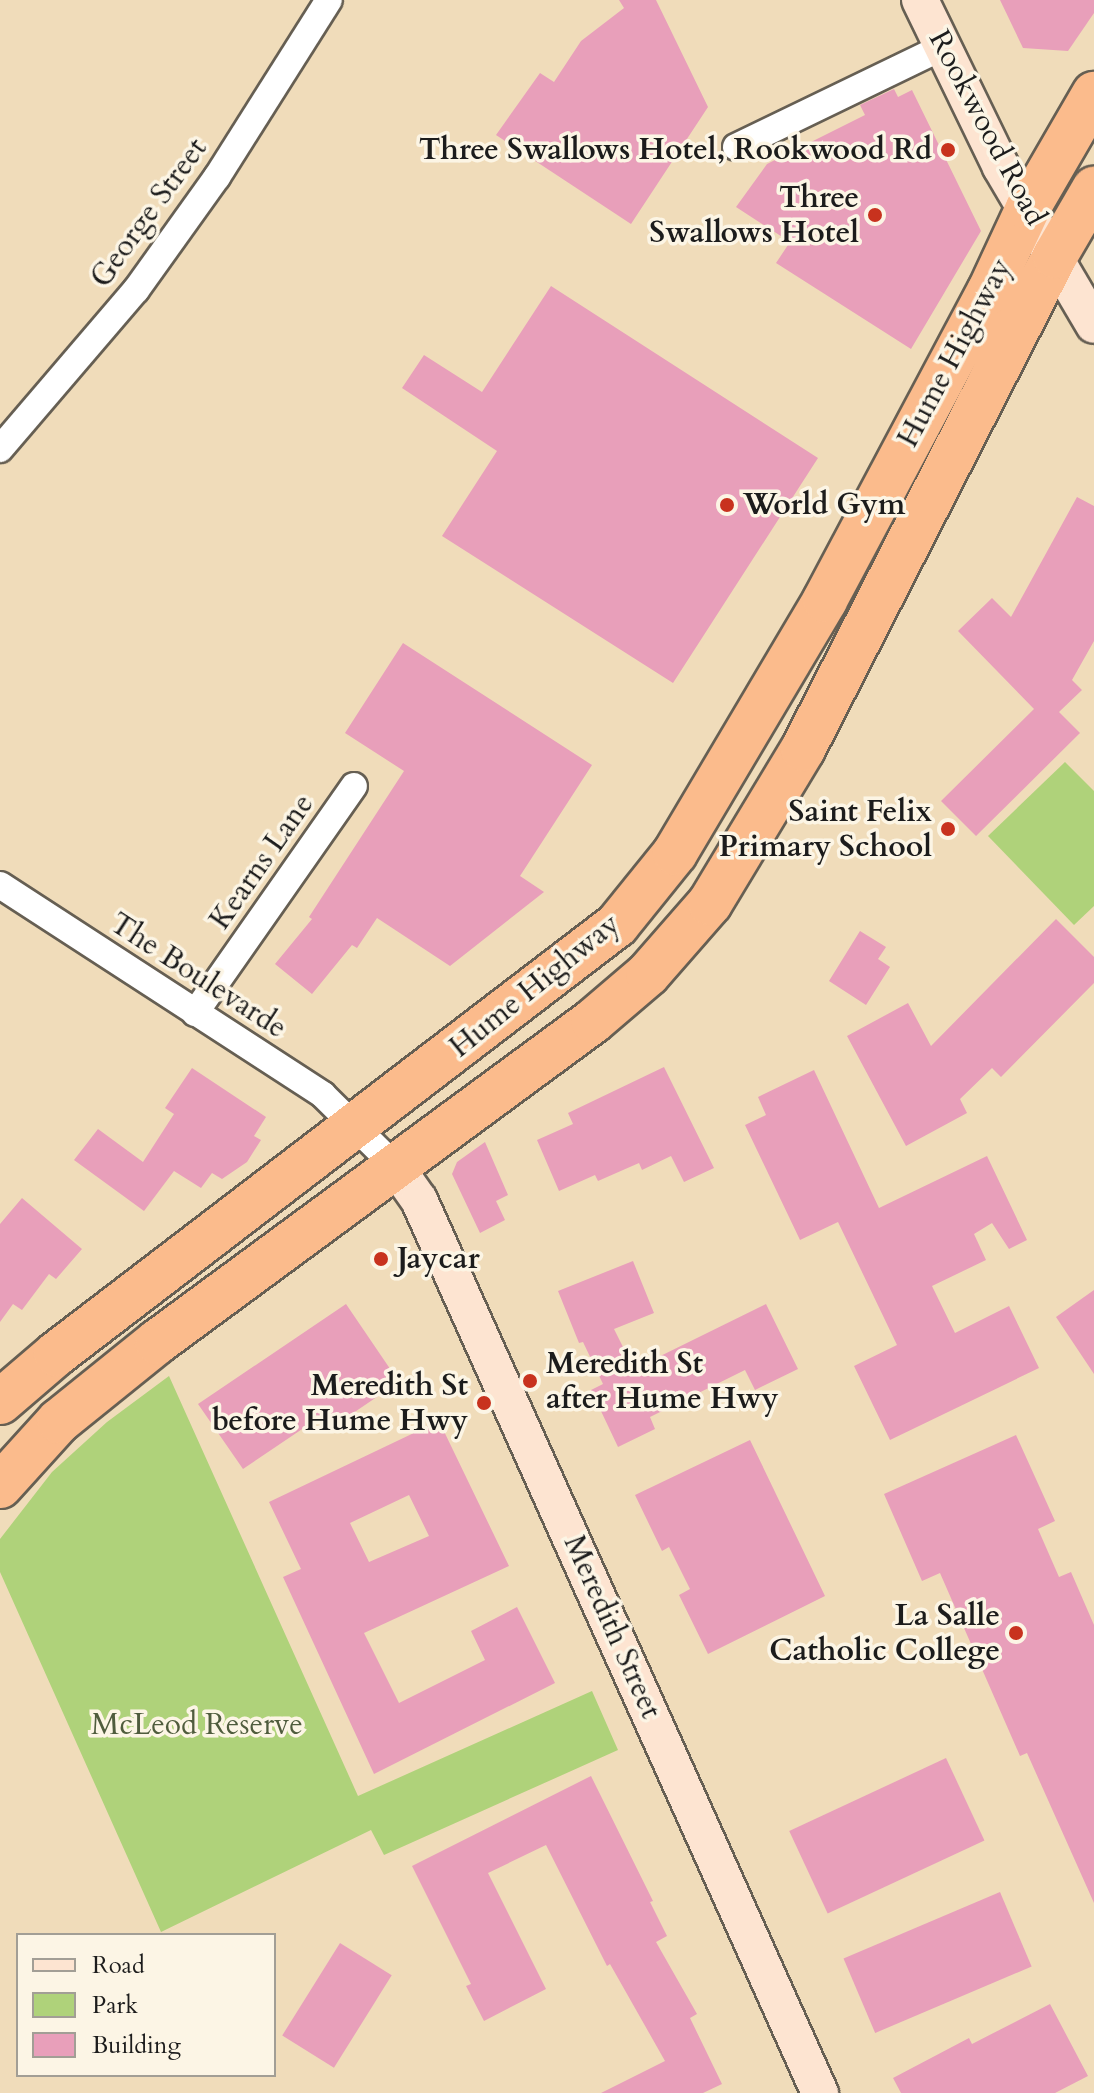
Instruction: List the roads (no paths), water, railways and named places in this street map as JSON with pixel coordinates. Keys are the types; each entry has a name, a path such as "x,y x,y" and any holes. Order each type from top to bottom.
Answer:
{"highway":[{"name":"Hume Highway","path":"0,1402 56,1354 610,931 675,853 810,626 989,292 1028,208 1094,94"},
{"name":"Hume Highway","path":"0,1486 59,1421 157,1342 593,1021 648,974 710,903 803,749 1055,256 1094,189"},
{"path":"610,931 648,974"}],"street":[{"name":"George Street","path":"0,449 136,290 217,177 329,0"},
{"name":"Rookwood Road","path":"920,0 1001,167 1028,208 1094,325"},
{"path":"736,147 943,47"},
{"name":"Kearns Lane","path":"195,1013 354,786"},
{"name":"The Boulevarde","path":"0,885 323,1095 357,1125 395,1166"},
{"name":"Meredith Street","path":"395,1166 419,1200 820,2093"}],"place":[{"name":"Three Swallows Hotel, Rookwood Rd","path":"948,150"},
{"name":"Three Swallows Hotel","path":"875,215"},
{"name":"World Gym","path":"727,505"},
{"name":"Saint Felix Primary School","path":"948,829"},
{"name":"Jaycar","path":"381,1259"},
{"name":"Meredith St after Hume Hwy","path":"530,1381"},
{"name":"Meredith St before Hume Hwy","path":"484,1403"},
{"name":"La Salle Catholic College","path":"1016,1633"}],"park label":[{"name":"McLeod Reserve","path":"197,1725"}]}
